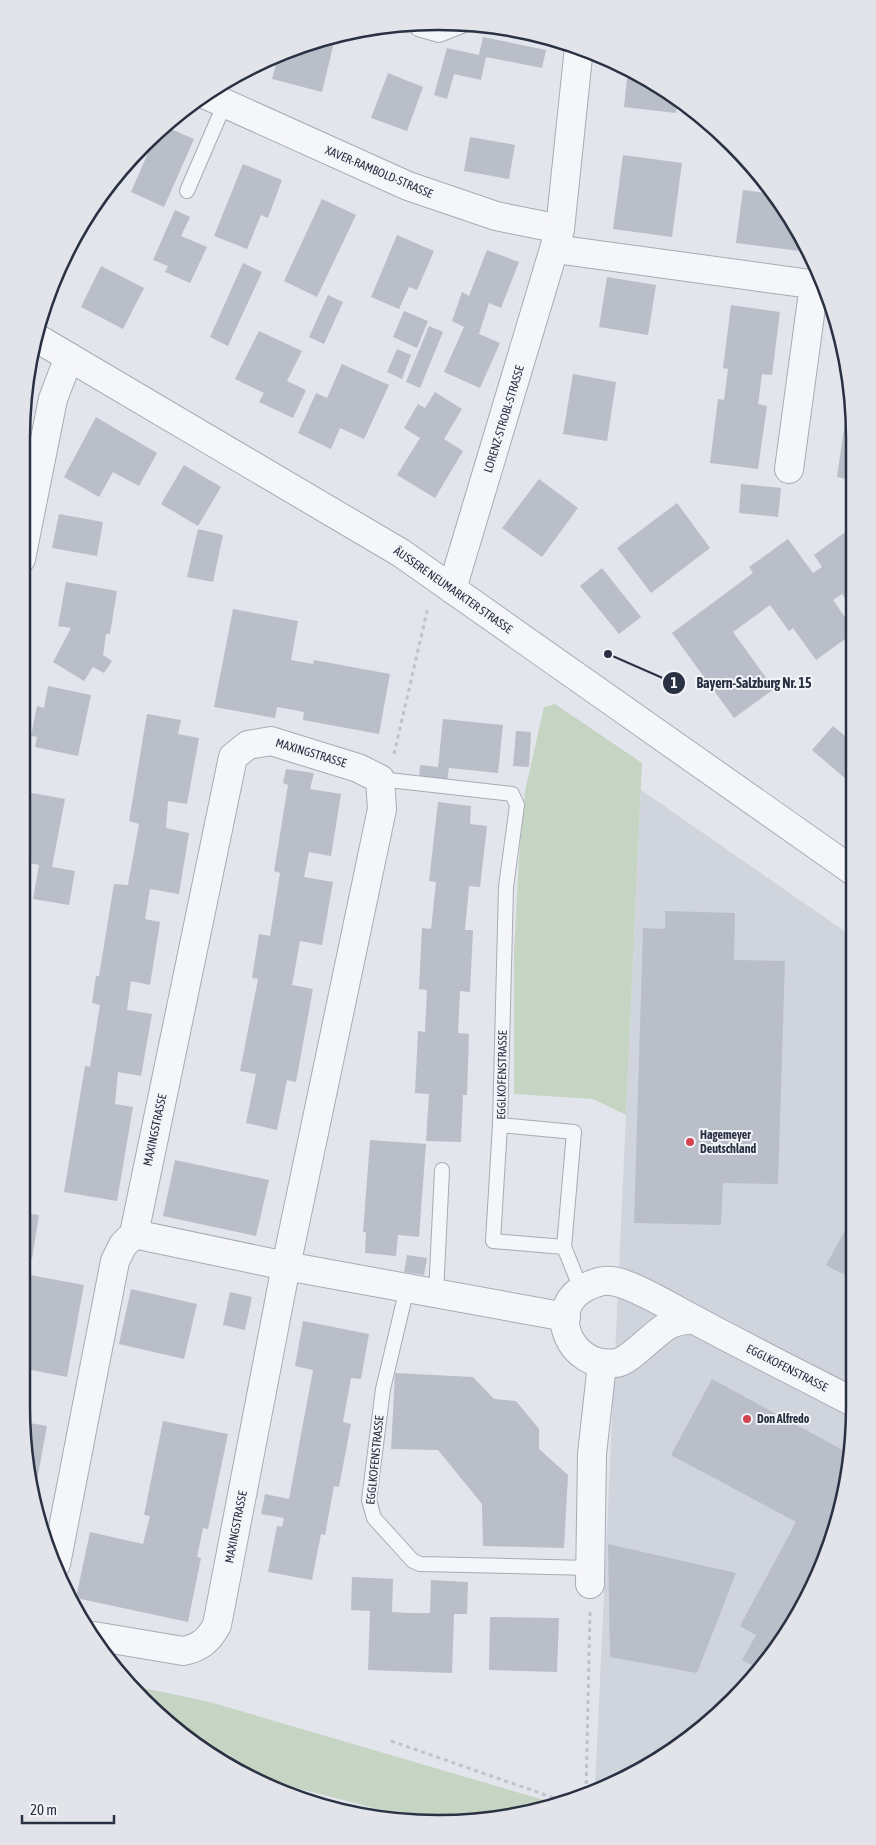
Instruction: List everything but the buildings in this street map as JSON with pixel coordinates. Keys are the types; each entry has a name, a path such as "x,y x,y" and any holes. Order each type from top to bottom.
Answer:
{"street":[{"name":"LORENZ-STROBL-STRASSE","path":"441,596 558,239 578,55"},
{"name":"XAVER-RAMBOLD-STRASSE","path":"215,98 408,186 558,239"},
{"path":"558,239 816,285"},
{"path":"789,469 819,293"},
{"name":"ÄUSSERE NEUMARKTER STRASSE","path":"42,341 401,553 441,596 846,865"},
{"path":"30,515 54,399 69,357"},
{"name":"MAXINGSTRASSE","path":"58,1554 115,1261 123,1245 134,1234 233,757 248,745 271,741 358,768 380,779 382,809 286,1266 219,1614 214,1630 203,1644 195,1649 183,1651 101,1637"},
{"path":"134,1234 286,1266 566,1317"},
{"name":"EGGLKOFENSTRASSE","path":"581,1289 595,1282 612,1281 627,1286 846,1398"},
{"path":"581,1289 570,1302 566,1317 567,1334 574,1348 587,1359 602,1364 618,1363 633,1355 644,1342 669,1324 688,1316"},
{"path":"590,1576 592,1454 602,1364"}],"lane":[{"path":"423,31 439,35 451,30"},
{"path":"187,191 215,98"},
{"name":"EGGLKOFENSTRASSE","path":"380,779 512,794 516,805 506,887 500,1124 493,1241 564,1247"},
{"path":"500,1124 574,1132 564,1247 581,1289"},
{"path":"436,1294 442,1170"},
{"name":"EGGLKOFENSTRASSE","path":"407,1288 383,1389 369,1500 374,1518 413,1562 420,1564 590,1576"}],"path":[{"path":"380,779 393,756 441,596"},
{"path":"586,1787 590,1576"},
{"path":"390,1741 554,1798"}],"shaded area":[{"path":"641,790 846,932 845,1434 843,1460 832,1513 815,1563 791,1611 762,1655 745,1676 707,1714 686,1731 642,1760 595,1783"}],"green space":[{"path":"555,704 642,763 626,1115 593,1099 514,1094 514,952 525,791 544,707"},
{"path":"143,1688 210,1702 546,1800 491,1812 438,1815 392,1813 285,1785 258,1773 211,1746 190,1731 169,1714"}],"place":[{"name":"Bayern-Salzburg Nr. 15","path":"608,654"},
{"name":"Hagemeyer Deutschland","path":"690,1142"},
{"name":"Don Alfredo","path":"747,1419"}]}
